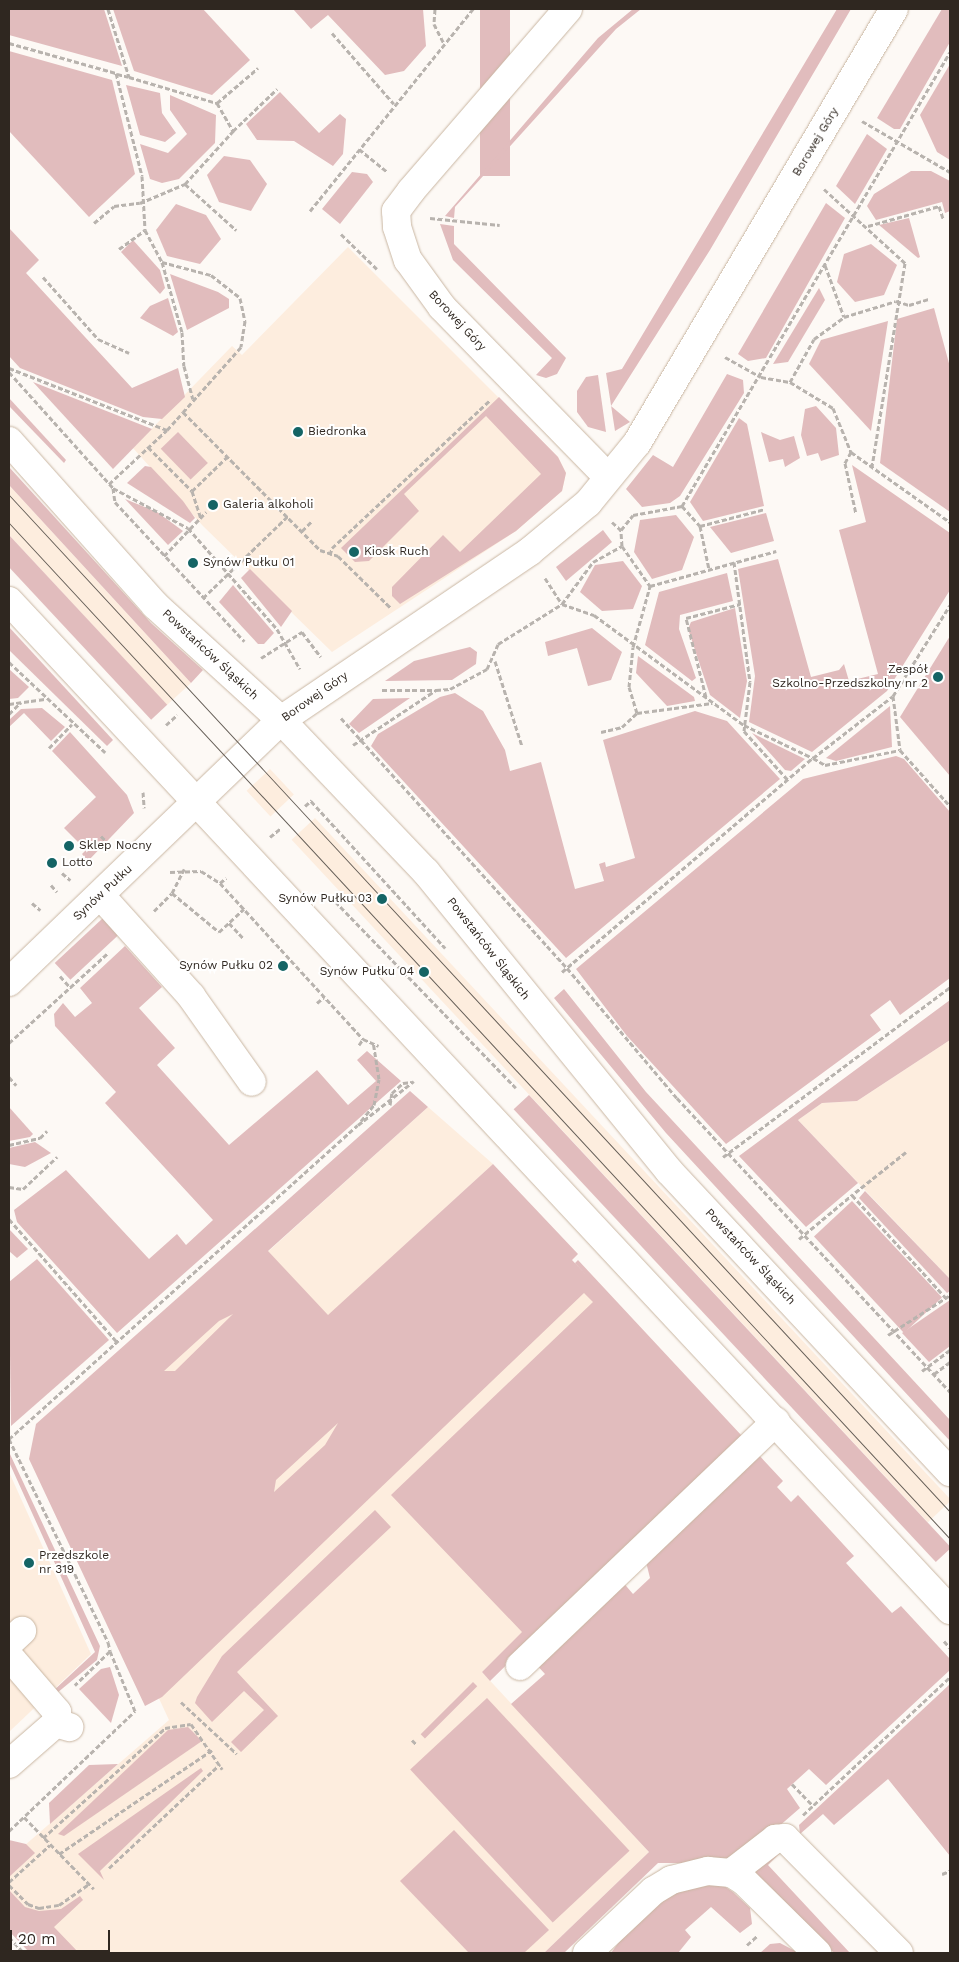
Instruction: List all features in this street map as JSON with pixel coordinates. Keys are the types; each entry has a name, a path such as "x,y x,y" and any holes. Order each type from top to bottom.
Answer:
{"main road":[{"name":"Borowej Góry","path":"568,9 411,191 396,211 397,227 408,260 442,307 607,476"},
{"name":"Borowej Góry","path":"198,804 281,720 529,552 588,503 607,476 637,443 894,9"},
{"name":"Powstańców Śląskich","path":"9,441 150,600 281,720 426,872 669,1171 950,1472"},
{"path":"9,601 776,1421 950,1610"},
{"name":"Synów Pułku","path":"9,982 198,804"},
{"path":"101,896 134,930 219,1031 252,1082"},
{"path":"520,1666 776,1421"},
{"path":"9,1656 58,1718 9,1764"},
{"path":"737,1877 780,1836 792,1842 899,1953"},
{"path":"587,1953 671,1880 708,1871 737,1877 817,1953"}],"path":[{"path":"108,9 129,77"},
{"path":"435,9 434,24 444,44"},
{"path":"310,212 394,104 473,9"},
{"path":"332,33 394,104"},
{"path":"9,43 217,103 233,131"},
{"path":"650,586 622,546 621,530 633,515 682,506 761,377 950,52"},
{"path":"217,103 258,68"},
{"path":"116,73 142,176 140,203 145,230 162,262 182,332 184,366 193,400"},
{"path":"94,223 114,206 140,203 185,184 233,131 277,89"},
{"path":"837,106 950,172"},
{"path":"798,172 856,214 905,263 896,300 872,467"},
{"path":"185,184 236,230"},
{"path":"867,226 939,206 942,218"},
{"path":"397,227 422,217 500,225"},
{"path":"119,249 145,230"},
{"path":"341,234 382,274"},
{"path":"109,484 167,430 241,347 246,321 240,298 212,276 162,262"},
{"path":"825,265 844,317"},
{"path":"43,278 98,339 129,353"},
{"path":"790,382 814,339 844,317 896,300 909,305 929,299"},
{"path":"698,342 761,377 790,382 833,408 851,452 950,522"},
{"path":"9,370 167,430"},
{"path":"9,370 113,488 176,518 190,530 229,572 286,643 305,676"},
{"path":"330,555 332,548 488,402"},
{"path":"183,412 302,531 330,555 338,556 397,614"},
{"path":"148,447 192,491 201,519"},
{"path":"851,452 845,463 856,514"},
{"path":"192,491 226,456"},
{"path":"113,488 115,502 250,648"},
{"path":"682,506 700,526 709,569"},
{"path":"700,526 765,509"},
{"path":"164,556 206,512"},
{"path":"203,598 288,516"},
{"path":"302,531 311,522"},
{"path":"522,746 494,660 498,644 562,604 592,562 622,546"},
{"path":"650,586 776,551"},
{"path":"734,562 750,682 744,731 788,780"},
{"path":"637,712 629,687 633,647 650,586"},
{"path":"562,604 594,615 633,647 744,725 826,765 900,750"},
{"path":"706,698 685,627 686,618 740,604"},
{"path":"562,972 813,758 893,696 950,605"},
{"path":"256,653 262,659 302,632 326,664"},
{"path":"371,692 436,690 467,682 494,660"},
{"path":"9,662 112,760"},
{"path":"353,745 436,690"},
{"path":"893,696 900,750 950,806"},
{"path":"9,704 46,699"},
{"path":"9,714 22,702"},
{"path":"601,732 622,727 637,712 712,703"},
{"path":"335,711 360,741 567,968 617,1031 950,1392"},
{"path":"165,726 177,715"},
{"path":"49,748 72,724"},
{"path":"138,786 144,793 144,814"},
{"path":"305,806 315,796"},
{"path":"310,801 452,956"},
{"path":"101,836 110,845"},
{"path":"272,836 279,843"},
{"path":"80,857 88,866"},
{"path":"162,868 167,872 184,869 201,871 220,883 226,878"},
{"path":"9,1043 172,894 184,869"},
{"path":"62,873 70,881"},
{"path":"50,885 58,892"},
{"path":"326,892 516,1088"},
{"path":"172,894 219,932 244,908"},
{"path":"32,903 40,911"},
{"path":"229,923 244,939"},
{"path":"723,1157 950,987"},
{"path":"317,1003 324,997"},
{"path":"359,1045 363,1039"},
{"path":"9,1831 135,1711 110,1651 9,1438 358,1125 374,1105 379,1078 373,1043"},
{"path":"9,1076 16,1085"},
{"path":"358,1125 390,1105 418,1077"},
{"path":"390,1105 392,1093 403,1083 413,1082"},
{"path":"9,1145 40,1138 47,1131"},
{"path":"799,1239 906,1152"},
{"path":"9,1187 23,1189 57,1157"},
{"path":"852,1195 946,1298"},
{"path":"9,1219 117,1342"},
{"path":"888,1335 950,1295"},
{"path":"922,1371 950,1350"},
{"path":"934,1374 950,1362"},
{"path":"58,1718 110,1651"},
{"path":"780,1836 950,1677"},
{"path":"181,1702 237,1754"},
{"path":"44,1838 165,1728 191,1724 212,1750 222,1769"},
{"path":"412,1740 416,1744"},
{"path":"59,1854 212,1750"},
{"path":"109,1868 220,1764"},
{"path":"792,1784 813,1806"},
{"path":"24,1817 94,1889"},
{"path":"50,1845 9,1884 28,1904 39,1908 58,1906 89,1884"},
{"path":"942,1874 950,1871"},
{"path":"9,1937 24,1953"}],"shaded area":[{"path":"9,9 104,9 122,66 9,35"},
{"path":"113,9 203,9 250,60 212,95 134,71"},
{"path":"293,9 423,9 426,46 404,71 385,75 328,15 311,29"},
{"path":"480,9 510,9 510,176 480,176"},
{"path":"633,9 641,9 616,29 455,207 454,218 445,216 598,38"},
{"path":"837,9 851,9 710,250 611,406 606,373 622,369"},
{"path":"942,9 950,9 950,42 900,129 894,129 877,118"},
{"path":"9,51 112,80 135,174 89,217 9,131"},
{"path":"950,64 950,160 937,152 920,115"},
{"path":"126,85 160,93 162,113 176,133 165,142 140,135"},
{"path":"280,92 319,133 340,114 346,119 343,154 333,166 294,141 257,140 246,124"},
{"path":"170,95 216,115 215,143 179,179 162,183 150,179 140,144 168,153 187,134 170,110"},
{"path":"867,134 887,149 855,204 836,186"},
{"path":"224,156 250,160 267,184 251,211 219,202 207,175"},
{"path":"911,171 931,171 950,181 950,211 945,213 942,202 876,220 867,206 874,194"},
{"path":"352,172 367,174 373,182 340,224 322,209"},
{"path":"826,203 845,218 766,358 748,361 738,354"},
{"path":"176,204 206,215 221,239 200,264 167,256 156,230"},
{"path":"909,218 920,257 918,258 879,225"},
{"path":"440,224 454,226 454,244 566,358 557,374 546,378 536,375 552,358 453,260"},
{"path":"9,228 39,260 26,273 132,388 178,368 185,397 162,419 143,417 20,368 9,356"},
{"path":"133,240 160,270 165,288 160,294 121,252"},
{"path":"871,244 897,265 884,295 855,302 837,282 844,254"},
{"path":"348,247 558,457 566,473 562,491 516,531 332,652 203,526 133,448 232,346 242,355"},
{"path":"170,274 218,292 229,299 229,308 187,330"},
{"path":"819,288 825,300 788,362 773,364"},
{"path":"168,298 178,332 173,336 140,318 150,306"},
{"path":"934,308 950,367 950,512 880,463 897,319"},
{"path":"888,321 871,431 809,364 821,340"},
{"path":"727,374 743,380 744,393 680,496 670,503 642,507 626,489 653,455 673,467"},
{"path":"598,375 606,432 588,427 577,412 577,391 586,377"},
{"path":"33,382 152,429 113,469"},
{"path":"499,397 558,457 566,473 562,491 516,531 400,604 392,596 392,587 443,535 460,552 541,474 486,416 404,494 419,511 369,561 355,562 341,548"},
{"path":"9,398 66,460 64,463 9,406"},
{"path":"611,406 630,422 615,431"},
{"path":"816,406 836,428 839,455 821,461 818,453 807,456 801,435 805,409"},
{"path":"739,418 747,424 764,506 703,521 690,502"},
{"path":"178,432 208,463 191,480 161,449"},
{"path":"761,432 780,440 794,436 800,458 785,467 783,459 769,462"},
{"path":"852,465 950,533 950,590 887,691 812,752 749,722 755,676 738,569 778,559 811,677 839,670 844,664 849,681 878,674 839,530 866,522"},
{"path":"145,466 151,467 183,501 195,518 190,523 127,483"},
{"path":"9,467 151,623 203,670 191,683 9,485"},
{"path":"9,485 191,683 167,705 9,535"},
{"path":"125,499 157,512 183,531 168,545"},
{"path":"766,513 774,541 731,553 710,527"},
{"path":"676,515 694,537 682,570 652,579 634,552 640,520"},
{"path":"603,530 612,542 566,581 556,567"},
{"path":"9,535 167,705 151,720 9,567"},
{"path":"623,561 642,586 633,609 602,611 580,592 595,565"},
{"path":"250,569 292,611 281,627 241,578"},
{"path":"727,573 733,601 680,615 679,629 696,678 692,681 645,645 659,592"},
{"path":"233,585 274,633 264,644 258,644 219,602"},
{"path":"735,608 747,681 740,718 710,695 688,629 691,622"},
{"path":"9,627 113,740 107,746 9,650"},
{"path":"592,628 622,652 611,680 588,686 577,648 548,656 545,642"},
{"name":"Zespół Szkolno-Przedszkolny nr 2","path":"950,636 950,776 900,717"},
{"path":"470,647 477,652 476,664 452,680 385,681 414,661"},
{"path":"638,656 694,697 695,701 667,706 636,673"},
{"path":"9,669 29,687 18,698 9,699"},
{"path":"455,693 483,711 505,750 510,771 541,762 575,889 604,881 599,864 605,862 606,867 635,858 603,740 695,711 727,721 780,779 566,958 371,746 378,734 440,697"},
{"path":"410,698 359,733 349,724 373,699"},
{"path":"890,706 892,747 836,761 826,758"},
{"path":"42,708 65,727 51,741 24,713 9,727 9,720 21,709"},
{"path":"70,732 127,795 134,813 88,861 82,854 86,850 64,828 96,797 52,751"},
{"path":"752,733 805,759 791,771 785,770"},
{"path":"896,756 904,759 950,812 950,978 900,1015 890,1000 870,1015 881,1030 726,1144 627,1036 576,969 803,779"},
{"path":"270,769 294,795 270,816 247,791"},
{"path":"315,818 950,1499 950,1502 928,1522 292,840"},
{"path":"103,918 119,935 70,980 55,963"},
{"path":"125,946 162,987 139,1008 175,1048 157,1065 229,1145 317,1070 348,1105 376,1081 357,1060 367,1051 401,1081 117,1333 17,1222 14,1210 66,1170 149,1259 177,1234 186,1245 213,1220 105,1103 116,1092 55,1026 54,1014 63,1003 75,1017 92,1003 80,988"},
{"path":"564,989 646,1092 950,1420 950,1441 666,1133 554,998"},
{"path":"950,1000 950,1040 857,1101 822,1103 798,1120 858,1183 806,1227 739,1156"},
{"path":"950,1040 950,1279 798,1120 822,1103 857,1101"},
{"path":"410,1091 428,1107 268,1251 328,1315 493,1164 578,1254 572,1260 590,1279 575,1263 578,1260 742,1436 490,1681 482,1672 522,1632 391,1495 593,1302 584,1293 162,1697 145,1706 29,1459 36,1424","holes":["233,1314 175,1371 164,1371 219,1321","338,1423 325,1445 274,1492 276,1480"]},
{"path":"529,1095 950,1546 950,1549 936,1562 514,1109"},
{"path":"9,1107 33,1134 30,1137 9,1141"},
{"path":"428,1107 493,1164 328,1316 571,1260 729,1430 482,1672 649,1852 544,1953 30,1953 9,1931 9,1859 169,1720 45,1453"},
{"path":"35,1142 51,1153 25,1167 9,1164 9,1148"},
{"path":"865,1191 950,1279 950,1291 947,1293 859,1198"},
{"path":"852,1201 942,1298 904,1333 814,1236"},
{"path":"9,1229 28,1249 17,1258 9,1251"},
{"path":"37,1259 109,1340 11,1426 9,1282"},
{"path":"950,1300 950,1346 929,1362 902,1333"},
{"path":"9,1452 100,1646 97,1660 57,1693 52,1692 95,1652 9,1462"},
{"path":"756,1452 783,1481 777,1487 791,1502 798,1495 854,1556 846,1563 892,1613 901,1606 950,1659 950,1670 826,1785 809,1769 787,1789 800,1808 748,1853 717,1863 658,1863 564,1953 544,1953 649,1852 511,1704 545,1674 534,1662 621,1580 633,1594 650,1578 645,1558"},
{"name":"Przedszkole nr 319","path":"9,1472 91,1654 9,1732"},
{"path":"375,1510 391,1527 237,1672 278,1716 241,1752 231,1742 264,1710 244,1691 212,1722 195,1703 197,1697 222,1656"},
{"path":"110,1667 119,1695 111,1723 79,1689 101,1669"},
{"path":"473,1682 477,1686 425,1739 421,1734"},
{"path":"950,1684 950,1856 888,1779 834,1825 823,1814 800,1834 799,1825"},
{"path":"487,1698 630,1851 553,1922 410,1770"},
{"path":"188,1727 202,1741 64,1836 58,1834 168,1730"},
{"path":"118,1764 50,1824 49,1803 89,1765"},
{"path":"201,1768 203,1771 100,1871 104,1880 78,1854"},
{"path":"454,1830 549,1930 524,1953 469,1953 400,1881"},
{"path":"9,1840 26,1844 35,1853 9,1877"},
{"path":"784,1849 768,1865 850,1953 834,1953 754,1871"},
{"path":"693,1884 721,1884 733,1892 750,1908 752,1924 740,1933 711,1907 685,1930 691,1937 678,1953 611,1953 632,1924 665,1898"},
{"path":"9,1890 25,1907 39,1911 61,1909 80,1896 83,1900 54,1927 79,1953 30,1953 9,1931"},
{"path":"780,1943 799,1953 760,1953 770,1944"}],"tram line":[{"path":"9,495 950,1512"},
{"path":"9,523 950,1539"}],"place":[{"name":"Biedronka","path":"298,432"},
{"name":"Galeria alkoholi","path":"213,505"},
{"name":"Kiosk Ruch","path":"354,552"},
{"name":"Synów Pułku 01","path":"193,563"},
{"name":"Zespół Szkolno-Przedszkolny nr 2","path":"938,677"},
{"name":"Sklep Nocny","path":"69,846"},
{"name":"Lotto","path":"52,863"},
{"name":"Synów Pułku 03","path":"382,899"},
{"name":"Synów Pułku 02","path":"283,966"},
{"name":"Synów Pułku 04","path":"424,972"},
{"name":"Przedszkole nr 319","path":"29,1563"}]}
